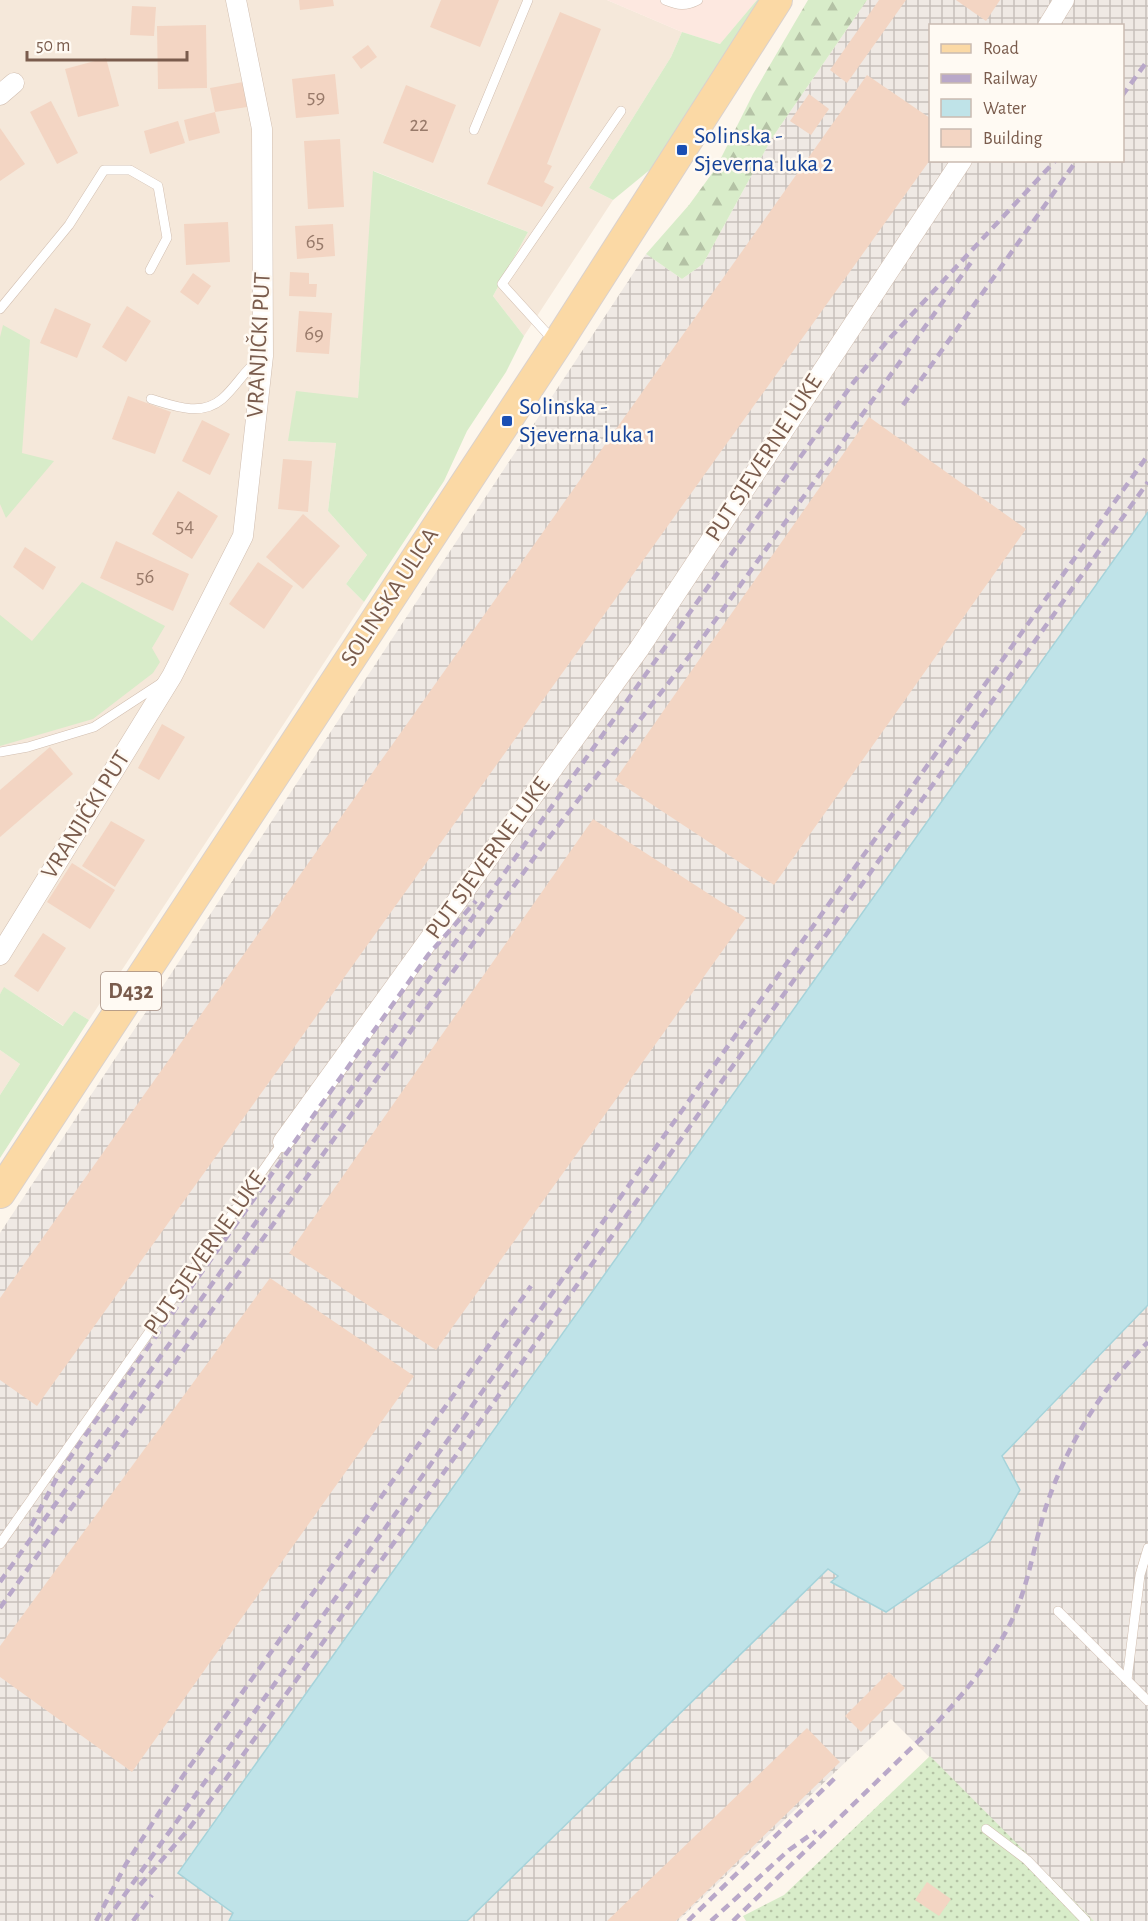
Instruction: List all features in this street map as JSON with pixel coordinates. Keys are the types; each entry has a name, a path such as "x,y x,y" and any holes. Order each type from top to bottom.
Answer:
{"main road":[{"name":"SOLINSKA ULICA","path":"0,1192 557,344 777,0"}],"street":[{"name":"VRANJIČKI PUT","path":"0,955 172,676 243,536 262,356 262,129 236,0"},
{"path":"1049,24 1064,0"},
{"name":"PUT SJEVERNE LUKE","path":"283,1142 639,650 961,162"}],"lane":[{"path":"474,130 528,0"},
{"path":"665,0 680,5 689,5 698,0"},
{"path":"557,344 502,284 621,111"},
{"path":"0,309 69,225 104,170 130,170 158,186 167,238 150,270"},
{"path":"151,399 180,408 199,410 222,399 248,367 262,356"},
{"name":"VRANJIČKI PUT","path":"0,752 28,747 94,727 172,676"},
{"name":"PUT SJEVERNE LUKE","path":"0,1544 283,1142"},
{"path":"1127,1680 1140,1575 1148,1548"},
{"path":"1058,1611 1148,1701"},
{"path":"986,1829 1027,1860 1086,1921"}],"shaded area":[{"path":"0,0 607,0 682,32 671,57 589,188 613,200 524,336 493,296 528,232 374,171 358,398 289,441 336,443 328,511 367,555 346,584 364,602 89,1020 74,1011 64,1026 5,988 0,994"},
{"path":"607,0 757,0 720,44 682,32"},
{"path":"867,0 1148,0 1148,512 178,1872 233,1914 229,1921 0,1921 0,1233 646,254 682,279 703,264 772,138"},
{"path":"0,1050 20,1064 0,1095"},
{"path":"1148,1305 1148,1921 1094,1921 891,1719 678,1921 467,1921 828,1569 838,1576 831,1582 1002,1457"}],"green space":[{"path":"757,0 760,0 652,168 613,200 589,188 671,57 682,32 720,44"},
{"path":"808,0 867,0 772,138 703,264 682,279 646,254 689,205 716,168 753,94"},
{"path":"373,171 528,232 493,296 524,336 506,372 467,431 444,481 364,602 346,584 367,555 328,511 336,443 288,441 296,391 358,398"},
{"path":"3,325 30,340 22,453 54,461 6,518 0,504 0,337"},
{"path":"82,582 165,626 152,648 160,662 153,673 93,719 0,746 0,615 32,641"},
{"path":"4,987 63,1026 74,1011 89,1020 0,1158 0,1095 20,1064 0,1050 0,994"},
{"path":"930,1756 1094,1921 746,1921 743,1916 784,1895"}],"water":[{"path":"1148,512 1148,1305 1002,1456 1020,1490 990,1541 886,1612 831,1582 838,1576 828,1569 467,1921 229,1921 233,1913 178,1873"}],"building":[{"path":"299,0 333,0 334,6 300,10"},
{"path":"441,0 499,0 480,47 430,27"},
{"path":"879,0 906,0 847,83 830,70"},
{"path":"956,0 1000,0 986,21"},
{"path":"132,6 156,7 154,36 130,35"},
{"path":"560,12 601,29 547,164 552,166 544,182 554,187 542,207 487,184"},
{"path":"206,25 207,88 158,89 157,26"},
{"path":"368,45 377,57 361,69 352,57"},
{"path":"106,58 119,106 78,117 65,69"},
{"path":"335,74 339,114 296,118 292,79"},
{"path":"867,75 929,117 929,161 37,1406 0,1380 0,1298"},
{"path":"243,82 247,107 215,112 210,88"},
{"path":"406,85 456,105 433,163 383,143"},
{"path":"809,94 829,109 811,135 790,121"},
{"path":"51,101 78,153 57,164 30,112"},
{"path":"215,112 220,133 189,141 184,120"},
{"path":"178,121 185,143 150,154 144,131"},
{"path":"0,128 25,164 0,181"},
{"path":"340,139 344,207 308,209 304,141"},
{"path":"228,222 230,262 186,265 184,224"},
{"path":"333,224 335,256 297,259 295,226"},
{"path":"290,272 309,273 309,284 317,284 316,297 289,296"},
{"path":"193,273 211,286 198,305 180,292"},
{"path":"127,306 151,321 126,362 102,347"},
{"path":"55,308 91,324 77,358 40,343"},
{"path":"299,311 332,313 329,354 296,352"},
{"path":"128,396 171,412 155,454 112,439"},
{"path":"869,417 1026,529 774,885 615,780"},
{"path":"202,420 230,434 210,475 182,461"},
{"path":"283,459 312,461 308,512 278,509"},
{"path":"178,491 218,516 192,559 152,534"},
{"path":"303,514 340,546 303,589 266,557"},
{"path":"116,541 189,574 173,611 100,578"},
{"path":"25,547 56,567 43,590 13,567"},
{"path":"258,562 293,586 264,629 229,604"},
{"path":"162,724 185,737 159,780 138,768"},
{"path":"50,747 73,774 0,837 0,790"},
{"path":"593,819 746,918 436,1350 289,1253"},
{"path":"111,821 145,840 115,887 82,866"},
{"path":"72,863 115,890 90,929 47,902"},
{"path":"43,933 66,948 38,992 14,976"},
{"path":"270,1278 414,1376 132,1772 0,1677 0,1646"},
{"path":"889,1672 905,1688 861,1732 845,1716"},
{"path":"807,1728 840,1762 676,1921 607,1921"},
{"path":"927,1882 951,1899 939,1916 915,1900"}],"railway":[{"path":"1124,93 1148,60"},
{"path":"0,1582 853,383 888,340 1054,162"},
{"path":"903,405 1076,162"},
{"path":"0,1608 541,848 694,650 972,261"},
{"path":"106,1921 1148,455"},
{"path":"140,1885 188,1830 223,1783 1148,482"},
{"path":"31,1526 60,1472 94,1423 428,955 476,901"},
{"path":"96,1921 126,1864 183,1776 531,1286"},
{"path":"733,1921 931,1729 984,1666 1017,1609 1049,1498 1067,1455 1103,1395 1148,1342"},
{"path":"688,1921 836,1777"},
{"path":"711,1921 789,1850 816,1831"},
{"path":"133,1921 152,1895"}],"place":[{"name":"Solinska - Sjeverna luka 2","path":"682,150"},
{"name":"Solinska - Sjeverna luka 1","path":"507,421"}]}
